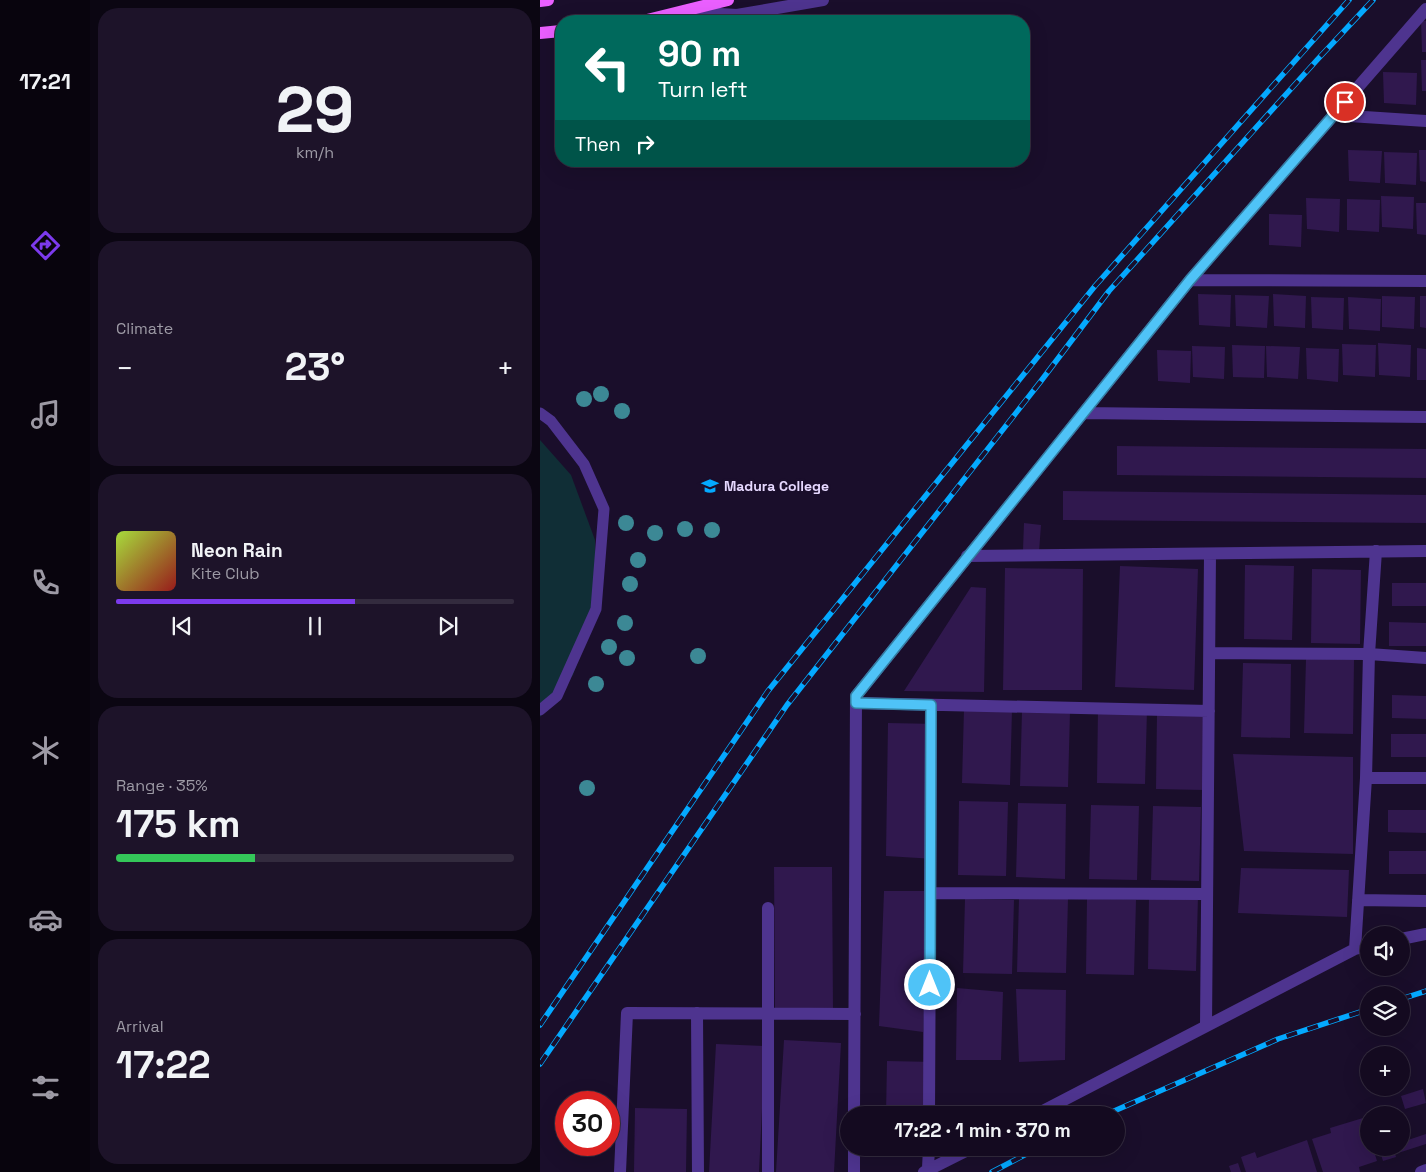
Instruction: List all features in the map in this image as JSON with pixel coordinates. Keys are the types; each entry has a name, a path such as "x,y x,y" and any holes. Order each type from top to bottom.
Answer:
{"main road":[{"path":"540,1 548,0"},
{"path":"668,15 728,0"},
{"path":"540,33 555,31"}],"street":[{"path":"681,12 737,15 823,0"},
{"path":"854,1106 856,696 1190,280 1426,9"},
{"path":"1334,115 1426,121"},
{"path":"1190,280 1426,281"},
{"path":"1083,413 1426,417"},
{"path":"967,556 1210,554 1376,550 1426,551"},
{"path":"1355,949 1366,778 1369,654 1376,550"},
{"path":"1206,1026 1210,554"},
{"path":"1210,652 1369,654 1426,658"},
{"path":"856,703 1209,711"},
{"path":"929,1106 931,705"},
{"path":"1366,778 1426,778"},
{"path":"930,893 1207,894"},
{"path":"1358,900 1426,902"},
{"path":"768,908 768,1172"},
{"path":"1410,937 1426,934"},
{"path":"1052,1106 1360,948"},
{"path":"620,1172 627,1013 855,1014"},
{"path":"697,1013 698,1172"},
{"path":"854,1156 854,1172"},
{"path":"926,1170 927,1156"},
{"path":"926,1170 955,1156"},
{"path":"1420,1172 1426,1170"}],"lane":[{"path":"540,413 551,421 584,464 604,509 596,610 556,696 540,710"}],"shaded area":[{"path":"540,440 571,475 595,540 596,609 573,675 540,717"}],"building":[{"path":"1421,20 1426,21 1426,52 1422,52"},
{"path":"1421,60 1426,60 1426,91 1422,91"},
{"path":"1383,72 1417,73 1416,105 1384,103"},
{"path":"1348,150 1382,151 1380,183 1349,181"},
{"path":"1419,150 1426,150 1426,182 1420,181"},
{"path":"1384,152 1417,153 1416,185 1385,183"},
{"path":"1381,196 1414,197 1413,229 1382,227"},
{"path":"1306,198 1340,199 1339,232 1307,229"},
{"path":"1347,199 1380,200 1379,232 1347,230"},
{"path":"1416,203 1426,203 1426,235 1417,234"},
{"path":"1269,214 1302,215 1301,247 1269,245"},
{"path":"1198,294 1231,295 1230,327 1199,325"},
{"path":"1273,294 1306,296 1305,328 1274,326"},
{"path":"1235,295 1269,296 1267,328 1236,326"},
{"path":"1382,296 1415,297 1414,329 1382,327"},
{"path":"1420,296 1426,296 1426,328 1420,327"},
{"path":"1311,297 1344,298 1343,330 1312,328"},
{"path":"1348,297 1381,299 1380,331 1349,329"},
{"path":"1378,343 1411,345 1410,377 1379,375"},
{"path":"1342,344 1376,345 1375,377 1343,375"},
{"path":"1232,345 1265,346 1264,378 1233,377"},
{"path":"1192,346 1225,347 1224,379 1193,377"},
{"path":"1266,346 1300,347 1298,379 1267,377"},
{"path":"1306,348 1339,349 1338,382 1307,379"},
{"path":"1417,348 1426,349 1426,380 1417,380"},
{"path":"1157,350 1191,351 1190,383 1158,381"},
{"path":"1117,446 1426,449 1426,478 1117,475"},
{"path":"1063,491 1426,495 1426,523 1063,520"},
{"path":"1024,523 1041,525 1039,552 1023,550"},
{"path":"1245,565 1294,566 1292,640 1244,639"},
{"path":"1120,566 1198,569 1194,690 1115,687"},
{"path":"1005,568 1083,569 1082,690 1003,690"},
{"path":"1312,569 1361,570 1360,644 1311,643"},
{"path":"1392,583 1426,583 1426,606 1392,606"},
{"path":"971,587 986,588 984,692 904,691"},
{"path":"1389,622 1426,623 1426,646 1389,646"},
{"path":"1306,659 1354,660 1353,734 1304,733"},
{"path":"1243,663 1291,664 1290,738 1241,737"},
{"path":"1392,695 1426,696 1426,719 1392,718"},
{"path":"1098,708 1147,710 1145,784 1097,783"},
{"path":"964,709 1012,710 1010,785 962,783"},
{"path":"1022,711 1070,712 1068,787 1020,786"},
{"path":"1157,714 1206,715 1204,790 1156,789"},
{"path":"888,723 937,724 935,859 886,856"},
{"path":"1391,734 1426,734 1426,757 1391,757"},
{"path":"1233,754 1353,757 1353,854 1244,851"},
{"path":"959,801 1008,802 1006,876 958,875"},
{"path":"1018,803 1066,804 1065,879 1016,877"},
{"path":"1091,805 1139,806 1137,880 1089,879"},
{"path":"1153,806 1201,807 1199,881 1151,880"},
{"path":"1388,810 1426,810 1426,833 1388,832"},
{"path":"1389,851 1426,851 1426,874 1389,874"},
{"path":"774,867 832,867 833,1011 775,1010"},
{"path":"1241,868 1349,870 1347,917 1238,913"},
{"path":"884,891 926,891 923,1032 879,1026"},
{"path":"1149,895 1198,896 1196,971 1148,969"},
{"path":"1019,898 1068,899 1066,973 1017,972"},
{"path":"965,899 1014,900 1012,974 963,973"},
{"path":"1087,899 1136,900 1134,975 1086,974"},
{"path":"957,988 1003,992 1001,1060 956,1060"},
{"path":"1016,989 1066,990 1065,1060 1019,1062"},
{"path":"784,1040 841,1043 834,1172 776,1172"},
{"path":"716,1044 765,1046 759,1172 709,1172"},
{"path":"887,1061 935,1062 935,1106 886,1106"},
{"path":"1423,1089 1426,1103 1410,1108 1410,1106 1404,1106 1401,1096 1410,1096 1410,1093"},
{"path":"635,1108 687,1109 686,1172 634,1172"},
{"path":"1360,1119 1360,1156 1375,1156 1377,1161 1359,1167 1360,1172 1323,1172 1312,1139 1331,1133 1330,1128"},
{"path":"1426,1134 1426,1144 1410,1149 1410,1139"},
{"path":"1307,1140 1317,1172 1246,1172 1241,1157 1255,1152 1257,1158"},
{"path":"1381,1156 1396,1156 1396,1157 1383,1161"},
{"path":"1238,1163 1241,1172 1231,1172 1229,1166"}],"railway":[{"path":"540,1025 768,691 1095,286 1349,0"},
{"path":"540,1064 787,705 1041,381 1109,291 1373,0"},
{"path":"1410,996 1426,991"},
{"path":"1125,1106 1278,1039 1360,1012"},
{"path":"992,1172 1023,1156"}],"place":[{"name":"Madura College","path":"710,486"}],"route":[{"path":"930,985 931,705 856,703 856,696 1190,280 1345,102"}]}
